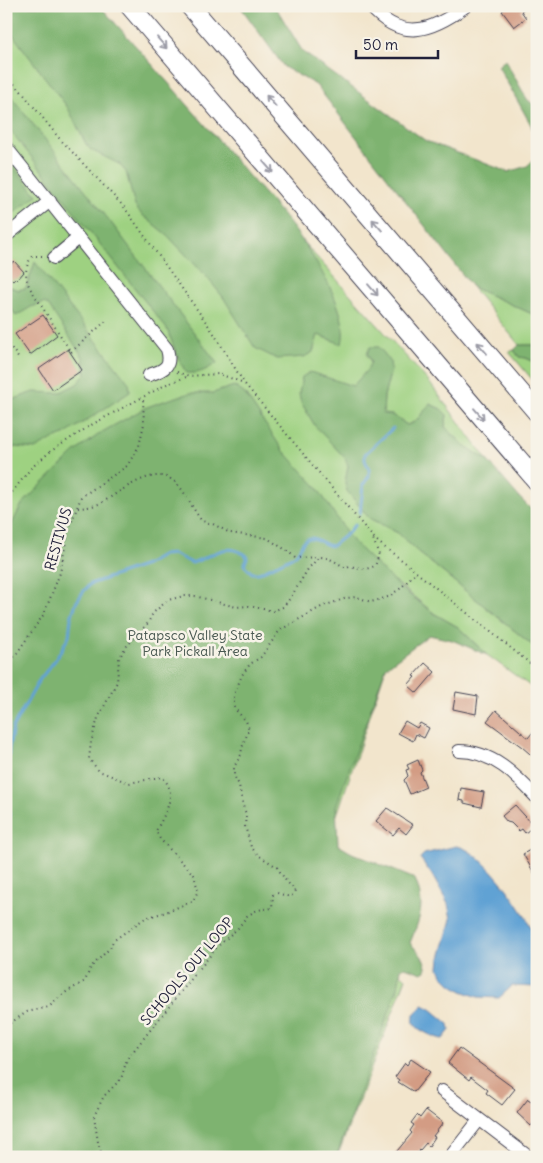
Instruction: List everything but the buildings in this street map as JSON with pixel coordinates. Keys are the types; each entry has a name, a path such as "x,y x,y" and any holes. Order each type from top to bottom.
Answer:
{"highway":[{"path":"130,6 537,481"},
{"path":"190,6 537,412"}],"street":[{"path":"370,6 390,24 402,29 414,30 440,23 466,6"},
{"path":"6,147 167,349 170,358 167,366 149,374"},
{"path":"6,236 50,201"},
{"path":"54,258 78,238"},
{"path":"459,751 470,751 491,758 513,775 537,798"},
{"path":"442,1091 529,1157"},
{"path":"450,1157 479,1120"}],"path":[{"path":"6,78 17,86 59,138 124,207 212,332 244,383 372,536 382,546 405,561 416,572 537,669"},
{"path":"54,258 32,256 29,261 26,278 30,288 71,352 106,321"},
{"path":"6,340 19,358"},
{"path":"6,500 31,468 51,450 93,424 167,384 189,376 219,374 244,383"},
{"name":"RESTIVUS","path":"6,670 44,614 60,573 68,532 81,497 127,466 139,446 144,424 143,398"},
{"path":"77,508 98,504 118,491 147,477 167,478 174,481 188,498 202,521 214,524 230,533 268,538 295,558 328,558 346,568 349,566 366,570 375,566 379,555 372,536"},
{"path":"6,1026 27,1012 52,1005 63,994 86,980 91,967 110,948 117,937 145,918 193,901 198,891 194,875 160,839 156,831 172,796 166,780 162,777 129,783 100,771 88,759 98,718 117,682 119,659 125,648 148,623 153,613 168,600 176,597 195,596 236,607 249,606 273,611 283,607 308,569 319,557"},
{"name":"SCHOOLS OUT LOOP","path":"109,1157 101,1152 96,1135 94,1116 104,1096 121,1079 127,1059 217,947 238,928 247,916 257,910 272,908 273,895 277,893 286,896 293,895 294,890 286,882 277,867 258,855 251,847 245,826 246,814 239,784 234,776 234,767 241,755 249,729 246,721 234,708 233,702 242,675 250,664 261,657 280,630 323,606 347,598 357,597 371,602 388,596 401,588 416,572"}],"green space":[{"name":"Patapsco Valley State Park Pickall Area","path":"6,6 343,329 333,295 304,243 429,382 488,461 464,445 445,427 447,415 441,409 430,404 415,422 407,425 392,415 383,414 384,396 391,370 367,355 371,362 369,518 398,533 418,552 537,649 537,691 487,655 458,627 435,614 393,580 409,598 305,911 406,978 337,1157 6,1157"},
{"path":"6,6 100,6 212,132 298,234 311,253 338,305 342,319 342,344 318,335 313,352 304,357 277,359 255,348 223,297 205,275 168,236 140,213 135,206 126,172 119,164 91,150 86,144 68,108 6,26"},
{"path":"240,6 275,6 303,52 426,141 508,172 527,166 537,157 537,316 472,287 316,85 284,67"},
{"path":"505,60 527,99 537,108 537,144 531,125 498,66"},
{"path":"6,90 109,220 217,363 203,371 187,373 167,329 6,125"},
{"path":"6,158 37,195 6,219"},
{"path":"35,262 129,383 130,392 64,435 35,449 15,447 11,449 6,465 6,405 15,399 33,392 59,393 77,384 86,374 83,357 48,305 44,303 31,307 16,316 10,305 6,285 18,290 26,288"},
{"path":"472,287 537,316 537,345 519,345"},
{"path":"519,345 537,345 537,363 519,357 514,350"},
{"path":"370,347 379,347 390,361 391,370 384,396 383,414 392,415 407,425 415,422 430,404 441,409 447,415 445,427 464,445 488,461 537,515 537,649 418,552 398,533 369,518 347,491 345,483 348,466 345,458 315,426 301,402 299,394 302,377 310,372 353,386 367,370 371,362 367,354"},
{"path":"514,350 519,357 537,363 537,385 509,352"},
{"name":"Patapsco Valley State Park Pickall Area","path":"234,386 245,394 282,449 316,486 353,542 401,588 435,614 458,627 487,655 452,640 429,635 386,667 336,806 338,845 352,853 415,879 421,905 417,926 410,943 423,959 426,971 422,973 405,967 401,969 398,988 336,1157 6,1157 6,544 10,528 22,504 75,452 102,432 147,407 167,400 190,393 213,393"}],"water":[{"path":"456,846 467,850 492,871 505,886 526,918 537,944 537,987 512,986 499,998 478,997 462,991 442,975 439,968 440,958 451,919 448,904 420,858 424,854"},
{"path":"423,1005 449,1024 450,1030 443,1039 427,1033 415,1025 414,1014"}],"waterway":[{"path":"360,513 363,485 369,476 365,454 393,428"},
{"path":"6,785 13,727 40,679 56,659 69,636 71,618 76,603 90,584 146,565 163,555 173,554 192,563 219,551 231,549 246,555 247,558 244,565 252,573 259,573 295,555 307,539 313,538 332,546 349,532 355,524"},
{"path":"6,792 9,819 6,835"}]}
